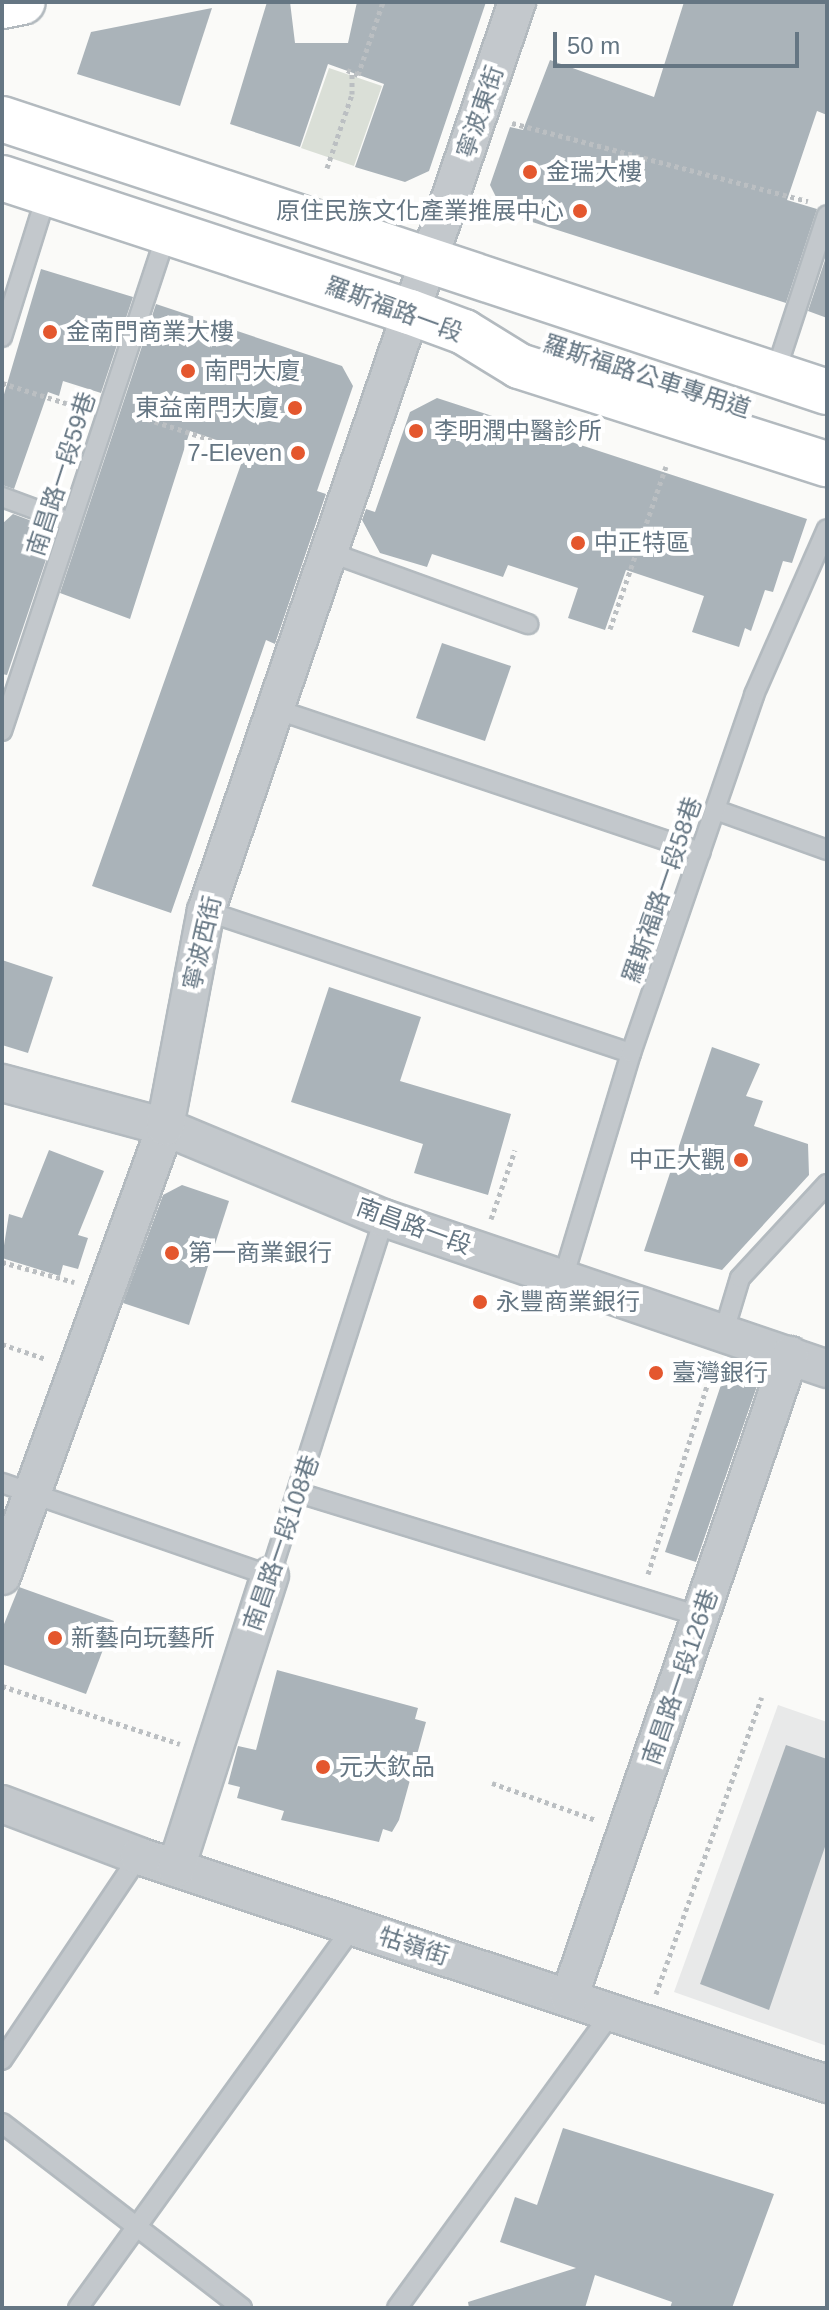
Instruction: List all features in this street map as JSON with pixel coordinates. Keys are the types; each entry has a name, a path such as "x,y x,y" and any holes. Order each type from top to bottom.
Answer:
{"main road":[{"path":"2,6 23,2"},
{"path":"2,119 827,392"},
{"name":"羅斯福路一段","path":"2,178 410,312 464,332 519,366 827,464"},
{"name":"羅斯福路公車專用道","path":"464,332 524,336 827,434"}],"street":[{"name":"寧波東街","path":"410,312 517,2"},
{"name":"寧波西街","path":"2,1576 17,1489 77,1369 165,1127 206,911 410,312"},
{"name":"南昌路一段","path":"2,1083 165,1127 384,1218 564,1275 827,1369"},
{"name":"南昌路一段126巷","path":"569,1998 790,1355"},
{"name":"南昌路一段108巷","path":"176,1868 270,1576"},
{"name":"牯嶺街","path":"2,1804 139,1856 827,2084"}],"lane":[{"path":"2,337 47,193"},
{"path":"775,374 827,215"},
{"name":"南昌路一段59巷","path":"2,731 167,232"},
{"path":"4,501 70,522"},
{"name":"羅斯福路一段58巷","path":"564,1275 631,1053 754,695 827,529"},
{"path":"329,552 528,624"},
{"path":"275,709 701,852"},
{"path":"716,810 827,850"},
{"path":"206,911 631,1053"},
{"path":"724,1331 740,1278 827,1184"},
{"name":"南昌路一段108巷","path":"270,1576 299,1493 384,1218"},
{"path":"17,1489 270,1576"},
{"path":"299,1493 701,1617"},
{"path":"2,2060 139,1856"},
{"path":"78,2308 353,1927"},
{"path":"397,2308 612,2012"},
{"path":"2,2123 140,2226 242,2308"}],"path":[{"path":"327,168 352,94 350,71 358,75 383,2"},
{"path":"480,115 812,202"},
{"path":"2,383 224,444"},
{"path":"610,629 666,466"},
{"path":"479,1250 515,1150"},
{"path":"2,1262 105,1291"},
{"path":"641,1598 724,1331"},
{"path":"2,1344 77,1369"},
{"path":"2,1686 211,1754"},
{"path":"646,2024 762,1697"},
{"path":"492,1783 627,1831"}],"shaded area":[{"path":"329,68 382,86 354,166 301,148"},
{"path":"778,1705 827,1722 827,2046 674,1992"}],"building":[{"path":"267,2 290,2 295,43 348,43 357,2 486,2 429,171 405,182 355,167 384,84 328,64 300,147 230,124"},
{"path":"684,2 827,2 827,115 817,111 787,200 817,209 786,303 504,213 490,185 510,127 523,130 550,60 654,97"},
{"path":"212,8 180,106 77,74 91,32"},
{"path":"827,254 827,318 808,311"},
{"path":"41,269 133,297 101,393 63,381 59,396 48,392 14,489 2,485 2,401"},
{"path":"156,304 342,366 353,386 317,491 326,494 275,644 266,640 171,913 92,886 246,450 190,431 130,619 60,593"},
{"path":"437,398 807,519 792,563 783,561 773,592 765,590 751,631 745,628 739,647 692,632 704,596 626,570 605,630 568,618 578,588 508,565 503,577 432,554 427,567 380,553 362,520 366,509 375,512 410,412"},
{"path":"13,514 56,530 7,675 2,674 2,524"},
{"path":"442,643 511,666 485,741 416,718"},
{"path":"2,960 53,977 28,1053 2,1045"},
{"path":"329,987 421,1017 400,1081 511,1114 488,1195 414,1173 423,1144 291,1102"},
{"name":"中正大觀","path":"712,1047 760,1064 746,1096 763,1101 754,1126 808,1144 809,1175 722,1270 644,1251"},
{"path":"49,1150 104,1171 78,1235 88,1238 78,1269 63,1265 60,1276 2,1258 9,1214 22,1218"},
{"name":"第一商業銀行","path":"182,1185 229,1201 189,1325 123,1303 163,1195"},
{"path":"730,1358 763,1369 696,1562 665,1552"},
{"name":"新藝向玩藝所","path":"19,1587 114,1621 86,1694 2,1664 2,1629"},
{"name":"元大欽品","path":"277,1670 418,1708 415,1719 426,1722 399,1820 392,1832 383,1829 379,1842 281,1820 284,1811 237,1798 240,1787 228,1784 238,1746 256,1750"},
{"path":"786,1745 827,1759 827,1841 769,2010 700,1984"},
{"path":"563,2128 774,2194 732,2308 670,2308 672,2302 595,2275 585,2308 469,2308 468,2302 576,2268 500,2242 515,2197 537,2205"}],"place":[{"name":"金瑞大樓","path":"530,172"},
{"name":"原住民族文化產業推展中心","path":"580,211"},
{"name":"金南門商業大樓","path":"50,332"},
{"name":"南門大廈","path":"188,371"},
{"name":"東益南門大廈","path":"295,408"},
{"name":"李明潤中醫診所","path":"416,431"},
{"name":"7-Eleven","path":"298,453"},
{"name":"中正特區","path":"578,543"},
{"name":"中正大觀","path":"741,1160"},
{"name":"第一商業銀行","path":"172,1253"},
{"name":"永豐商業銀行","path":"480,1302"},
{"name":"臺灣銀行","path":"656,1373"},
{"name":"新藝向玩藝所","path":"55,1638"},
{"name":"元大欽品","path":"323,1767"}]}
